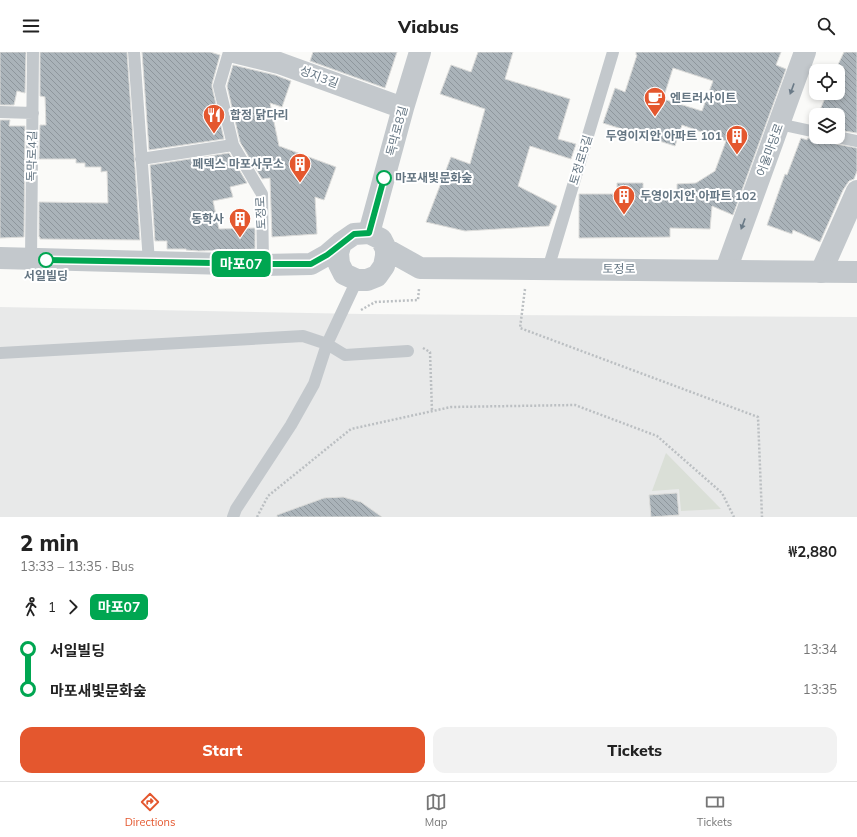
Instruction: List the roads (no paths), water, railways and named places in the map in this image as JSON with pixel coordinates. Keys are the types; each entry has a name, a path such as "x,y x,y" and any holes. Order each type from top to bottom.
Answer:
{"street":[{"name":"성지3길","path":"234,52 278,57 403,108"},
{"name":"독막로8길","path":"369,233 420,52"},
{"name":"어울마당로","path":"726,270 805,52"},
{"path":"822,272 857,191"},
{"path":"311,264 327,255 354,234 369,233 381,240 386,249 384,266 359,277"},
{"path":"341,243 338,253 339,264 359,277"},
{"name":"토정로","path":"386,249 420,268 857,272"},
{"path":"0,258 311,264 359,277 420,268"}],"lane":[{"name":"독막로4길","path":"31,259 33,52"},
{"path":"134,52 149,262"},
{"name":"토정로","path":"229,52 219,86 233,145 262,194 263,264"},
{"name":"토정로5길","path":"538,269 614,52"},
{"path":"0,112 33,113"},
{"path":"779,124 809,130"},
{"path":"845,139 857,142"},
{"path":"141,159 233,145"},
{"path":"233,517 236,509 291,425 314,384 327,344 359,277"},
{"path":"0,353 302,336 327,344 345,355 408,351"}],"place":[{"name":"엔트러사이트","path":"655,118"},
{"name":"합정 닭다리","path":"214,134"},
{"name":"두영이지안 아파트 101","path":"737,156"},
{"name":"마포새빛문화숲","path":"384,178"},
{"name":"페덱스 마포사무소","path":"300,184"},
{"name":"두영이지안 아파트 102","path":"624,216"},
{"name":"동학사","path":"240,238"},
{"name":"서일빌딩","path":"46,260"}]}
